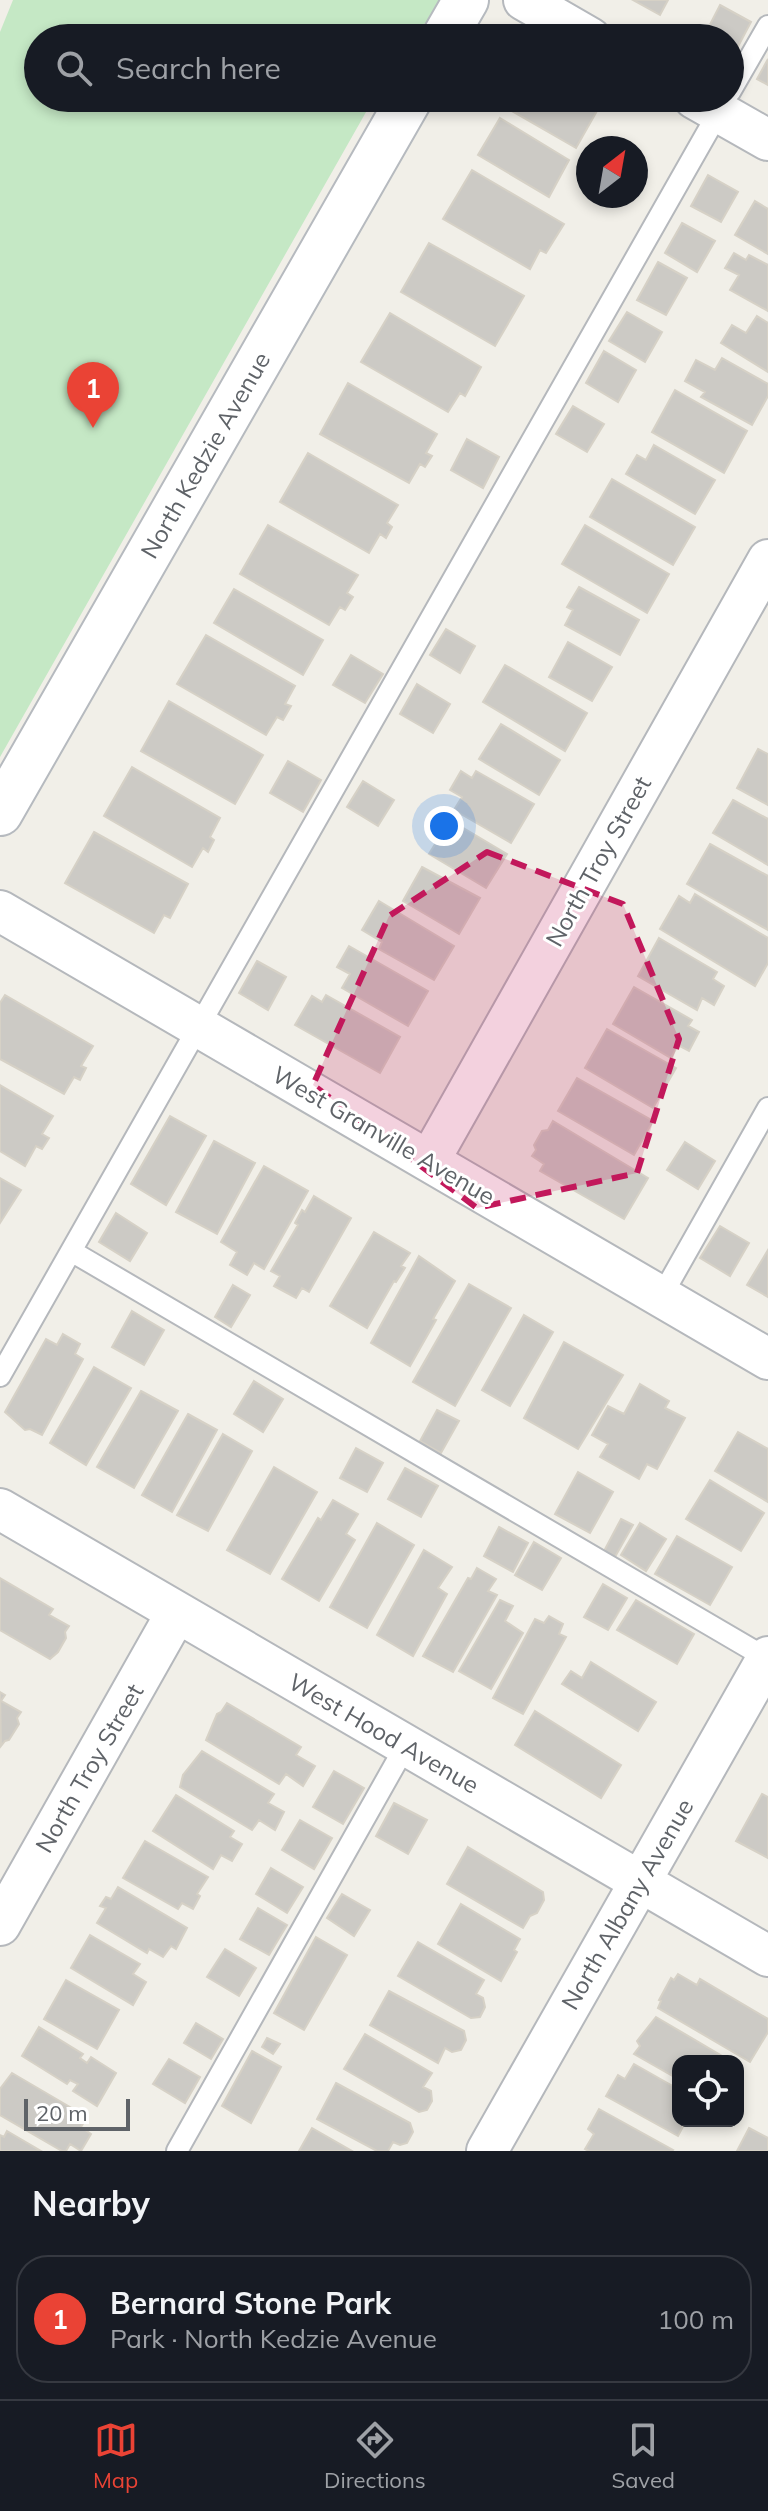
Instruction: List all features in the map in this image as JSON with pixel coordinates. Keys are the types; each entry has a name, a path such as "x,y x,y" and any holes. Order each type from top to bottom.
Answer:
{"street":[{"path":"452,24 466,0"},
{"path":"524,0 566,24"},
{"name":"North Kedzie Avenue","path":"0,813 402,112"},
{"path":"733,112 768,140"},
{"name":"North Troy Street","path":"429,1161 768,560"},
{"name":"West Granville Avenue","path":"0,911 768,1359"},
{"name":"West Hood Avenue","path":"0,1509 768,1956"},
{"name":"North Troy Street","path":"0,1925 177,1612"},
{"name":"North Albany Avenue","path":"487,2151 768,1658"}],"lane":[{"path":"744,62 768,26"},
{"path":"0,1376 711,112"},
{"path":"661,1297 768,1108"},
{"path":"71,1251 768,1658"},
{"path":"177,2151 406,1745"}],"highlighted area":[{"path":"487,852 623,904 679,1039 637,1173 477,1208 313,1085 389,916"}],"green space":[{"path":"13,0 441,0 424,24 24,24 24,112 366,112 0,757 0,32"}],"building":[{"path":"633,0 668,0 660,15"},
{"path":"720,5 751,22 744,35 744,24 710,24"},
{"path":"768,59 768,85 757,79"},
{"path":"514,112 596,112 583,136 576,136 576,148"},
{"path":"500,118 569,160 549,197 478,155"},
{"path":"472,170 564,224 546,253 540,250 530,269 443,219"},
{"path":"708,175 738,192 721,222 691,206"},
{"path":"755,201 768,209 768,254 735,235"},
{"path":"682,223 715,241 697,272 665,253"},
{"path":"429,243 524,296 495,346 401,292"},
{"path":"734,253 746,260 749,255 768,265 768,311 730,290 739,275 725,268"},
{"path":"658,262 687,278 666,315 637,300"},
{"path":"627,312 662,332 645,362 609,341"},
{"path":"390,313 481,367 465,396 460,393 448,412 361,362"},
{"path":"757,316 768,323 768,372 721,343 732,325 746,333"},
{"path":"604,351 636,370 618,402 586,383"},
{"path":"722,358 768,384 768,396 752,425 701,397 705,392 685,381 696,360 715,370"},
{"path":"348,383 437,434 426,453 432,456 425,467 420,464 409,483 320,434"},
{"path":"675,390 747,431 724,473 652,432"},
{"path":"573,406 604,424 587,452 556,434"},
{"path":"467,439 499,457 483,488 451,470"},
{"path":"654,445 715,480 695,514 626,474 637,455 646,460"},
{"path":"308,453 398,505 387,523 392,527 386,538 380,534 369,553 280,502"},
{"path":"612,479 695,527 673,565 590,517"},
{"path":"268,525 358,575 347,593 353,597 345,610 340,607 329,625 240,574"},
{"path":"585,525 669,574 647,613 562,564"},
{"path":"579,587 639,620 620,655 565,625 573,610 567,607"},
{"path":"234,589 323,640 303,675 214,623"},
{"path":"446,629 475,646 460,673 430,655"},
{"path":"206,635 295,686 285,704 291,706 283,720 277,717 266,735 177,684"},
{"path":"568,642 612,667 592,701 549,677"},
{"path":"351,655 383,674 365,703 333,685"},
{"path":"505,665 587,713 565,751 483,702"},
{"path":"417,684 450,704 433,733 400,714"},
{"path":"169,701 263,755 235,804 141,751"},
{"path":"501,724 560,760 539,795 479,759"},
{"path":"758,749 768,754 768,805 737,788"},
{"path":"288,761 321,780 303,812 270,793"},
{"path":"132,767 220,818 210,837 214,840 208,852 203,848 192,867 104,816"},
{"path":"461,771 472,778 476,771 534,804 511,843 454,810 462,797 450,790"},
{"path":"363,781 394,800 378,826 347,807"},
{"path":"733,800 768,819 768,865 713,833"},
{"path":"450,820 507,854 486,888 429,854"},
{"path":"94,832 188,884 170,918 164,915 154,933 65,883"},
{"path":"710,844 768,876 768,930 687,884"},
{"path":"422,867 480,898 459,934 403,901"},
{"path":"695,894 768,938 768,963 755,986 660,929 679,896 690,903"},
{"path":"379,901 454,946 434,980 379,949 382,942 362,930"},
{"path":"659,938 717,972 713,979 724,986 714,1005 702,998 697,1010 638,976"},
{"path":"349,946 428,991 408,1026 342,988 350,974 337,967"},
{"path":"257,961 286,977 268,1010 239,993"},
{"path":"634,987 692,1020 688,1026 699,1032 689,1051 678,1045 671,1058 613,1024"},
{"path":"5,995 93,1046 81,1066 86,1068 80,1080 74,1077 64,1094 0,1059 0,1003"},
{"path":"326,995 400,1037 380,1073 295,1025 312,996 322,1002"},
{"path":"607,1029 676,1068 653,1108 585,1068"},
{"path":"577,1078 653,1121 634,1155 558,1111"},
{"path":"0,1085 53,1116 42,1134 49,1138 42,1149 36,1146 25,1166 0,1151"},
{"path":"170,1116 206,1136 166,1205 131,1184"},
{"path":"553,1121 648,1178 624,1219 540,1171 544,1164 532,1156 536,1150 534,1145 542,1131 548,1130"},
{"path":"214,1141 255,1163 217,1234 176,1212"},
{"path":"685,1142 715,1161 698,1189 667,1170"},
{"path":"264,1166 308,1191 264,1269 254,1263 247,1275 230,1265 237,1252 221,1242"},
{"path":"0,1178 21,1190 0,1223"},
{"path":"314,1196 351,1218 309,1292 302,1288 296,1298 274,1286 280,1276 271,1271 298,1225 295,1223 302,1210 305,1212"},
{"path":"116,1213 147,1233 130,1261 99,1242"},
{"path":"720,1226 749,1243 730,1276 700,1258"},
{"path":"374,1232 410,1253 401,1266 405,1268 367,1328 330,1306"},
{"path":"768,1250 768,1297 747,1285"},
{"path":"419,1256 455,1281 410,1366 371,1343"},
{"path":"469,1284 511,1308 455,1406 413,1382"},
{"path":"233,1285 250,1295 231,1327 215,1317"},
{"path":"132,1311 164,1330 144,1365 112,1347"},
{"path":"524,1315 553,1332 510,1406 482,1390"},
{"path":"63,1334 80,1344 75,1354 83,1359 42,1435 25,1430 5,1412 46,1339 57,1345"},
{"path":"564,1342 623,1375 578,1449 524,1418"},
{"path":"94,1367 131,1388 86,1465 50,1443"},
{"path":"254,1381 283,1399 263,1432 234,1414"},
{"path":"640,1384 669,1401 665,1408 685,1418 657,1469 647,1464 639,1479 600,1457 608,1444 592,1435 608,1406 624,1414"},
{"path":"141,1391 178,1411 134,1488 97,1467"},
{"path":"437,1410 459,1421 441,1453 420,1441"},
{"path":"188,1414 217,1430 172,1512 142,1495"},
{"path":"738,1432 768,1449 768,1502 715,1471"},
{"path":"223,1434 252,1451 208,1531 177,1515"},
{"path":"356,1448 383,1463 367,1492 340,1478"},
{"path":"274,1467 317,1492 270,1574 227,1550"},
{"path":"405,1468 438,1486 421,1517 388,1499"},
{"path":"578,1472 613,1492 590,1533 555,1514"},
{"path":"710,1480 764,1513 741,1551 686,1519"},
{"path":"333,1500 358,1514 346,1534 355,1540 319,1601 282,1579 318,1518 321,1520"},
{"path":"621,1519 633,1525 615,1557 604,1551"},
{"path":"377,1523 414,1545 367,1628 330,1607"},
{"path":"640,1523 666,1539 646,1571 621,1555"},
{"path":"499,1527 528,1543 513,1572 484,1556"},
{"path":"677,1536 732,1567 710,1605 655,1574"},
{"path":"534,1542 561,1558 542,1590 515,1575"},
{"path":"424,1550 452,1567 438,1588 447,1594 413,1656 377,1635"},
{"path":"477,1568 496,1579 488,1591 497,1595 453,1672 423,1656 468,1578 471,1579"},
{"path":"0,1578 53,1609 49,1615 69,1626 58,1652 50,1659 0,1630"},
{"path":"603,1584 627,1598 608,1630 584,1617"},
{"path":"500,1600 513,1606 505,1621 523,1633 491,1689 459,1671"},
{"path":"636,1600 694,1634 677,1664 617,1630"},
{"path":"549,1616 563,1624 559,1634 566,1637 523,1714 493,1698 535,1619 544,1623"},
{"path":"591,1662 656,1702 638,1731 562,1684 571,1671 582,1678"},
{"path":"0,1692 5,1695 1,1701 21,1712 17,1718 19,1724 1,1746"},
{"path":"227,1703 301,1747 296,1755 315,1766 303,1786 286,1774 279,1784 206,1740 217,1714"},
{"path":"535,1711 621,1765 601,1798 515,1745"},
{"path":"202,1751 274,1794 268,1803 284,1812 275,1830 259,1820 252,1830 180,1787 183,1775"},
{"path":"334,1771 364,1788 343,1824 313,1807"},
{"path":"762,1794 768,1797 768,1858 736,1841"},
{"path":"176,1795 234,1831 230,1837 242,1844 232,1861 221,1855 213,1869 153,1831"},
{"path":"394,1803 427,1820 408,1854 376,1836"},
{"path":"300,1820 332,1838 314,1869 282,1850"},
{"path":"145,1841 208,1877 197,1894 200,1896 193,1909 182,1903 178,1909 123,1878"},
{"path":"468,1847 543,1892 544,1900 537,1913 530,1916 523,1928 447,1884"},
{"path":"271,1868 303,1887 287,1913 256,1894"},
{"path":"118,1887 187,1928 176,1949 171,1946 163,1957 149,1949 147,1953 97,1923 106,1908 100,1906 106,1897 111,1899"},
{"path":"342,1894 370,1910 354,1936 327,1918"},
{"path":"461,1904 520,1939 514,1950 517,1952 501,1981 438,1944"},
{"path":"258,1908 287,1925 269,1955 240,1939"},
{"path":"90,1935 140,1964 133,1974 146,1982 133,2005 71,1968"},
{"path":"316,1937 347,1955 304,2030 274,2013"},
{"path":"418,1942 484,1980 476,1994 483,1998 485,2007 480,2017 471,2018 398,1976"},
{"path":"225,1949 256,1968 239,1996 207,1977"},
{"path":"678,1974 697,1985 700,1979 768,2019 768,2032 750,2062 744,2055 738,2055 658,2008 671,1978 674,1980"},
{"path":"66,1980 119,2010 97,2049 44,2019"},
{"path":"389,1991 464,2031 466,2040 461,2050 452,2052 445,2048 438,2063 370,2025"},
{"path":"656,2017 721,2055 672,2055 672,2076 634,2054 640,2046 637,2041"},
{"path":"196,2023 223,2039 211,2059 184,2043"},
{"path":"39,2027 83,2054 80,2058 87,2063 91,2057 116,2073 97,2106 73,2091 78,2084 70,2080 67,2084 22,2056"},
{"path":"365,2034 432,2073 423,2087 431,2091 432,2101 427,2110 419,2112 344,2069"},
{"path":"267,2038 280,2044 273,2054 262,2047"},
{"path":"252,2051 281,2067 251,2123 222,2106"},
{"path":"169,2059 200,2077 185,2103 153,2084"},
{"path":"634,2064 672,2086 672,2127 683,2127 678,2136 606,2096 618,2075 625,2079"},
{"path":"12,2073 87,2117 81,2127 91,2134 81,2151 70,2144 66,2151 62,2151 0,2115 0,2089"},
{"path":"336,2083 410,2123 413,2132 407,2143 400,2145 393,2142 388,2151 377,2151 317,2119"},
{"path":"599,2109 673,2150 585,2149 594,2134 588,2129"},
{"path":"312,2128 352,2151 299,2151"},
{"path":"749,2128 768,2138 768,2151 737,2151"},
{"path":"7,2131 41,2151 0,2151 0,2135 4,2137"}],"place":[{"name":"Bernard Stone Park","path":"93,428"}]}
